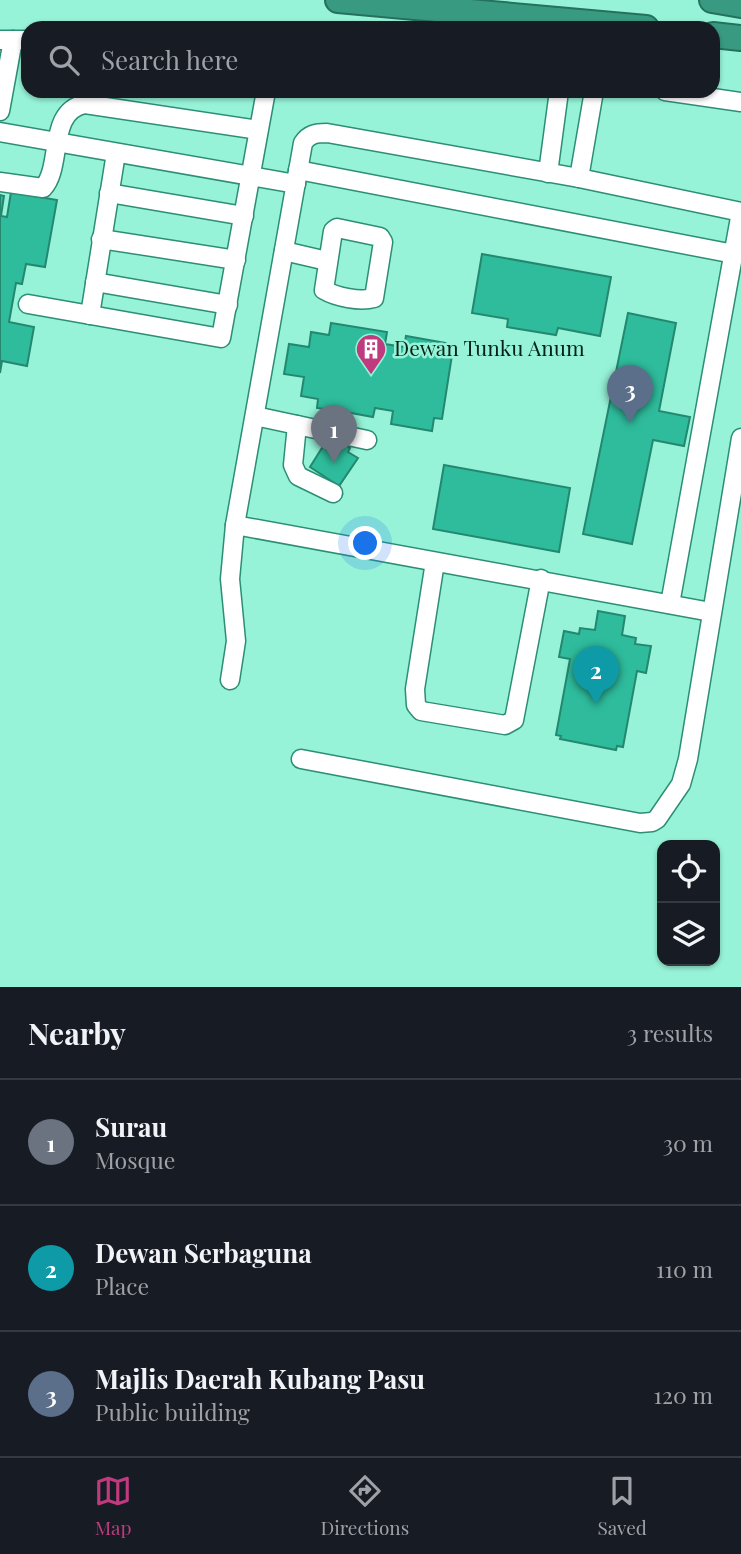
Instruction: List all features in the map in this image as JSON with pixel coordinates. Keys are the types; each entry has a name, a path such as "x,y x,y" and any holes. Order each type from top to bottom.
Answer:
{"highway":[{"path":"338,0 569,21"},
{"path":"712,0 741,5"},
{"path":"720,36 741,38"}],"street":[{"path":"0,111 14,40"},
{"path":"28,304 221,338 265,98"},
{"path":"548,173 558,98"},
{"path":"579,178 593,98"},
{"path":"713,98 741,102"},
{"path":"0,182 43,188 48,183 66,116 75,106 85,104 258,130"},
{"path":"0,132 251,177 297,177 734,254"},
{"path":"230,680 236,640 230,579 235,525 303,143 307,138 319,133 579,178 741,212 670,604"},
{"path":"90,315 116,153"},
{"path":"109,193 244,216"},
{"path":"337,228 380,237 383,242 374,298 367,300 324,290 327,261 332,231 337,228"},
{"path":"102,239 236,260"},
{"path":"284,251 327,261"},
{"path":"95,282 228,305"},
{"path":"255,416 367,440"},
{"path":"297,425 293,465 298,476 333,493"},
{"path":"301,759 640,823 652,822 663,813 681,784 685,770 741,438"},
{"path":"235,525 711,612"},
{"path":"435,562 415,689 416,705 421,711 505,724 514,720 541,579"}],"building":[{"path":"11,192 57,200 45,267 26,264 22,284 16,283 9,322 34,327 27,366 2,361 0,373 0,195 4,196 1,216 7,217"},
{"path":"482,254 611,277 600,336 558,328 556,335 507,327 508,319 472,313"},
{"path":"628,313 676,323 659,411 690,417 684,446 653,440 632,544 583,534"},
{"name":"Dewan Tunku Anum","path":"331,323 387,332 385,344 404,347 406,336 446,343 445,354 452,355 442,419 434,418 432,431 391,424 393,411 375,408 373,417 351,413 351,419 336,416 337,411 317,408 318,399 301,396 304,377 284,374 289,344 309,347 311,332 329,335"},
{"path":"327,440 337,447 340,442 350,448 348,452 358,458 339,486 310,467"},
{"path":"444,465 570,488 559,552 433,529"},
{"path":"598,611 625,616 622,635 636,638 635,644 651,646 646,673 637,671 623,747 617,746 616,750 560,739 561,736 556,735 570,659 559,657 564,631 579,634 580,628 595,630"}],"place":[{"name":"Dewan Tunku Anum","path":"371,376"},
{"name":"Majlis Daerah Kubang Pasu","path":"630,423"},
{"name":"Surau","path":"334,463"},
{"name":"Dewan Serbaguna","path":"596,704"}]}
